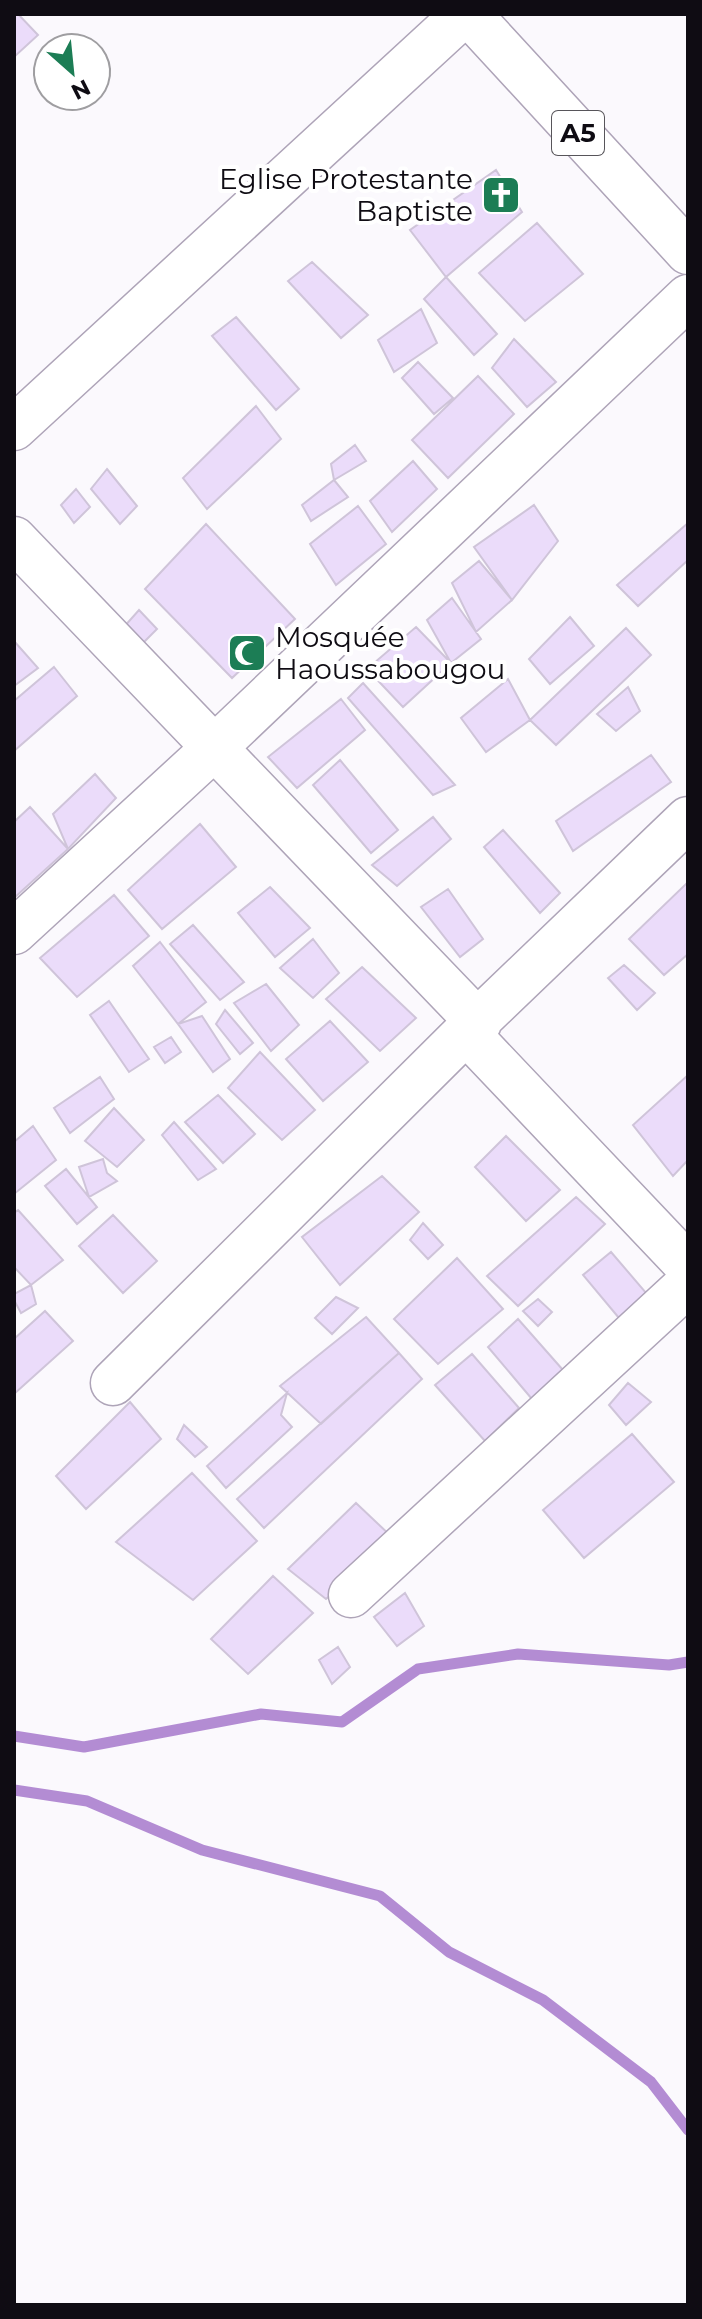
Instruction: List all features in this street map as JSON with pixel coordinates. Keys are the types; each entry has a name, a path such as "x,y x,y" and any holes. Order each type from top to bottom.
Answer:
{"street":[{"name":"A5","path":"466,14 688,252"},
{"path":"14,428 466,14"},
{"path":"14,932 213,749 688,297"},
{"path":"14,539 472,1028 688,1266"},
{"path":"113,1383 688,819"},
{"path":"351,1595 688,1284"}],"building":[{"path":"14,14 18,14 35,32 32,32 32,40 14,57"},
{"path":"496,170 522,212 446,277 410,230"},
{"path":"537,223 583,274 525,321 479,273"},
{"path":"312,262 368,315 341,338 288,281"},
{"path":"446,277 497,334 474,355 424,299"},
{"path":"421,309 437,343 394,372 378,340"},
{"path":"236,317 299,389 276,410 212,336"},
{"path":"514,339 556,382 527,407 492,368"},
{"path":"418,362 453,398 434,414 402,378"},
{"path":"478,376 514,414 448,478 412,440"},
{"path":"256,406 281,439 207,509 183,478"},
{"path":"355,445 366,461 334,480 331,464"},
{"path":"413,461 437,489 392,532 370,501"},
{"path":"107,469 137,506 120,524 91,489"},
{"path":"334,480 348,497 311,521 302,505"},
{"path":"76,489 90,507 74,523 61,505"},
{"path":"534,505 558,541 512,600 474,547"},
{"path":"358,506 386,544 336,585 310,544"},
{"path":"688,523 688,560 638,606 617,585"},
{"path":"206,524 295,619 232,678 145,589"},
{"path":"479,561 512,600 476,632 452,583"},
{"path":"452,598 481,639 451,663 427,620"},
{"path":"139,610 157,629 141,645 123,628"},
{"path":"570,617 594,646 550,684 529,659"},
{"path":"416,627 451,663 403,707 367,669"},
{"path":"626,628 651,655 556,745 530,720"},
{"path":"14,641 38,668 14,686"},
{"path":"54,667 77,696 14,751 14,701"},
{"path":"508,679 530,720 486,752 461,718"},
{"path":"363,683 455,785 433,795 348,698"},
{"path":"628,687 640,711 616,731 597,714"},
{"path":"341,699 365,730 297,788 268,757"},
{"path":"651,755 671,782 573,851 556,821"},
{"path":"340,760 398,830 371,853 313,785"},
{"path":"95,774 116,798 68,849 53,814"},
{"path":"30,807 68,849 14,898 14,822"},
{"path":"433,817 451,839 397,886 372,865"},
{"path":"200,824 236,867 162,929 128,890"},
{"path":"503,830 560,893 540,913 484,847"},
{"path":"688,882 688,954 664,975 629,939"},
{"path":"270,887 310,928 275,957 238,913"},
{"path":"448,889 483,939 460,957 421,907"},
{"path":"114,895 149,936 77,997 40,958"},
{"path":"193,925 244,982 220,1000 170,944"},
{"path":"313,939 339,973 313,998 280,968"},
{"path":"160,942 206,1002 178,1024 133,966"},
{"path":"624,965 655,993 637,1010 608,978"},
{"path":"362,967 416,1018 380,1051 326,999"},
{"path":"266,984 299,1025 271,1051 234,1003"},
{"path":"109,1001 149,1059 129,1072 90,1015"},
{"path":"225,1010 253,1043 240,1054 216,1024"},
{"path":"202,1016 230,1059 213,1072 178,1024"},
{"path":"330,1021 368,1062 323,1101 286,1059"},
{"path":"171,1037 181,1052 165,1063 154,1047"},
{"path":"260,1052 315,1110 282,1140 228,1088"},
{"path":"688,1075 688,1160 673,1176 633,1125"},
{"path":"100,1077 114,1099 70,1133 54,1108"},
{"path":"218,1095 255,1134 223,1163 185,1122"},
{"path":"114,1108 144,1140 117,1167 85,1141"},
{"path":"174,1122 216,1169 198,1180 162,1135"},
{"path":"33,1126 56,1160 14,1194 14,1142"},
{"path":"506,1136 560,1190 526,1221 475,1167"},
{"path":"103,1159 107,1173 117,1181 89,1197 79,1167"},
{"path":"66,1169 97,1207 77,1224 45,1186"},
{"path":"382,1176 419,1212 340,1285 302,1237"},
{"path":"576,1197 605,1224 518,1306 487,1276"},
{"path":"18,1210 63,1260 31,1285 14,1267 14,1213"},
{"path":"113,1215 157,1261 123,1293 79,1246"},
{"path":"423,1223 443,1245 428,1259 410,1240"},
{"path":"611,1252 653,1301 624,1324 583,1275"},
{"path":"457,1258 503,1309 438,1364 394,1319"},
{"path":"31,1285 36,1304 21,1313 14,1294"},
{"path":"336,1297 358,1308 332,1334 315,1318"},
{"path":"538,1299 552,1312 538,1326 523,1311"},
{"path":"45,1311 73,1341 14,1394 14,1339"},
{"path":"366,1317 399,1353 321,1424 280,1386"},
{"path":"518,1319 570,1378 537,1405 488,1347"},
{"path":"399,1353 422,1379 264,1528 237,1499"},
{"path":"472,1354 519,1408 485,1441 435,1385"},
{"path":"628,1383 651,1402 626,1425 609,1405"},
{"path":"287,1393 281,1415 292,1427 226,1488 207,1466"},
{"path":"130,1402 161,1439 86,1509 56,1476"},
{"path":"184,1425 207,1447 195,1457 177,1439"},
{"path":"632,1434 674,1482 584,1558 543,1510"},
{"path":"192,1473 257,1541 193,1600 116,1542"},
{"path":"356,1503 394,1539 326,1599 288,1569"},
{"path":"273,1576 313,1613 248,1674 211,1639"},
{"path":"405,1593 424,1626 397,1646 374,1617"},
{"path":"338,1647 350,1667 332,1684 319,1660"}],"waterway":[{"path":"14,1736 84,1747 261,1714 342,1722 418,1669 518,1654 669,1665 688,1662"},
{"path":"14,1790 87,1801 202,1850 380,1896 449,1952 543,2000 651,2082 688,2130"}],"place":[{"name":"Eglise Protestante Baptiste","path":"501,195"},
{"name":"Mosquée Haoussabougou","path":"247,653"}]}
